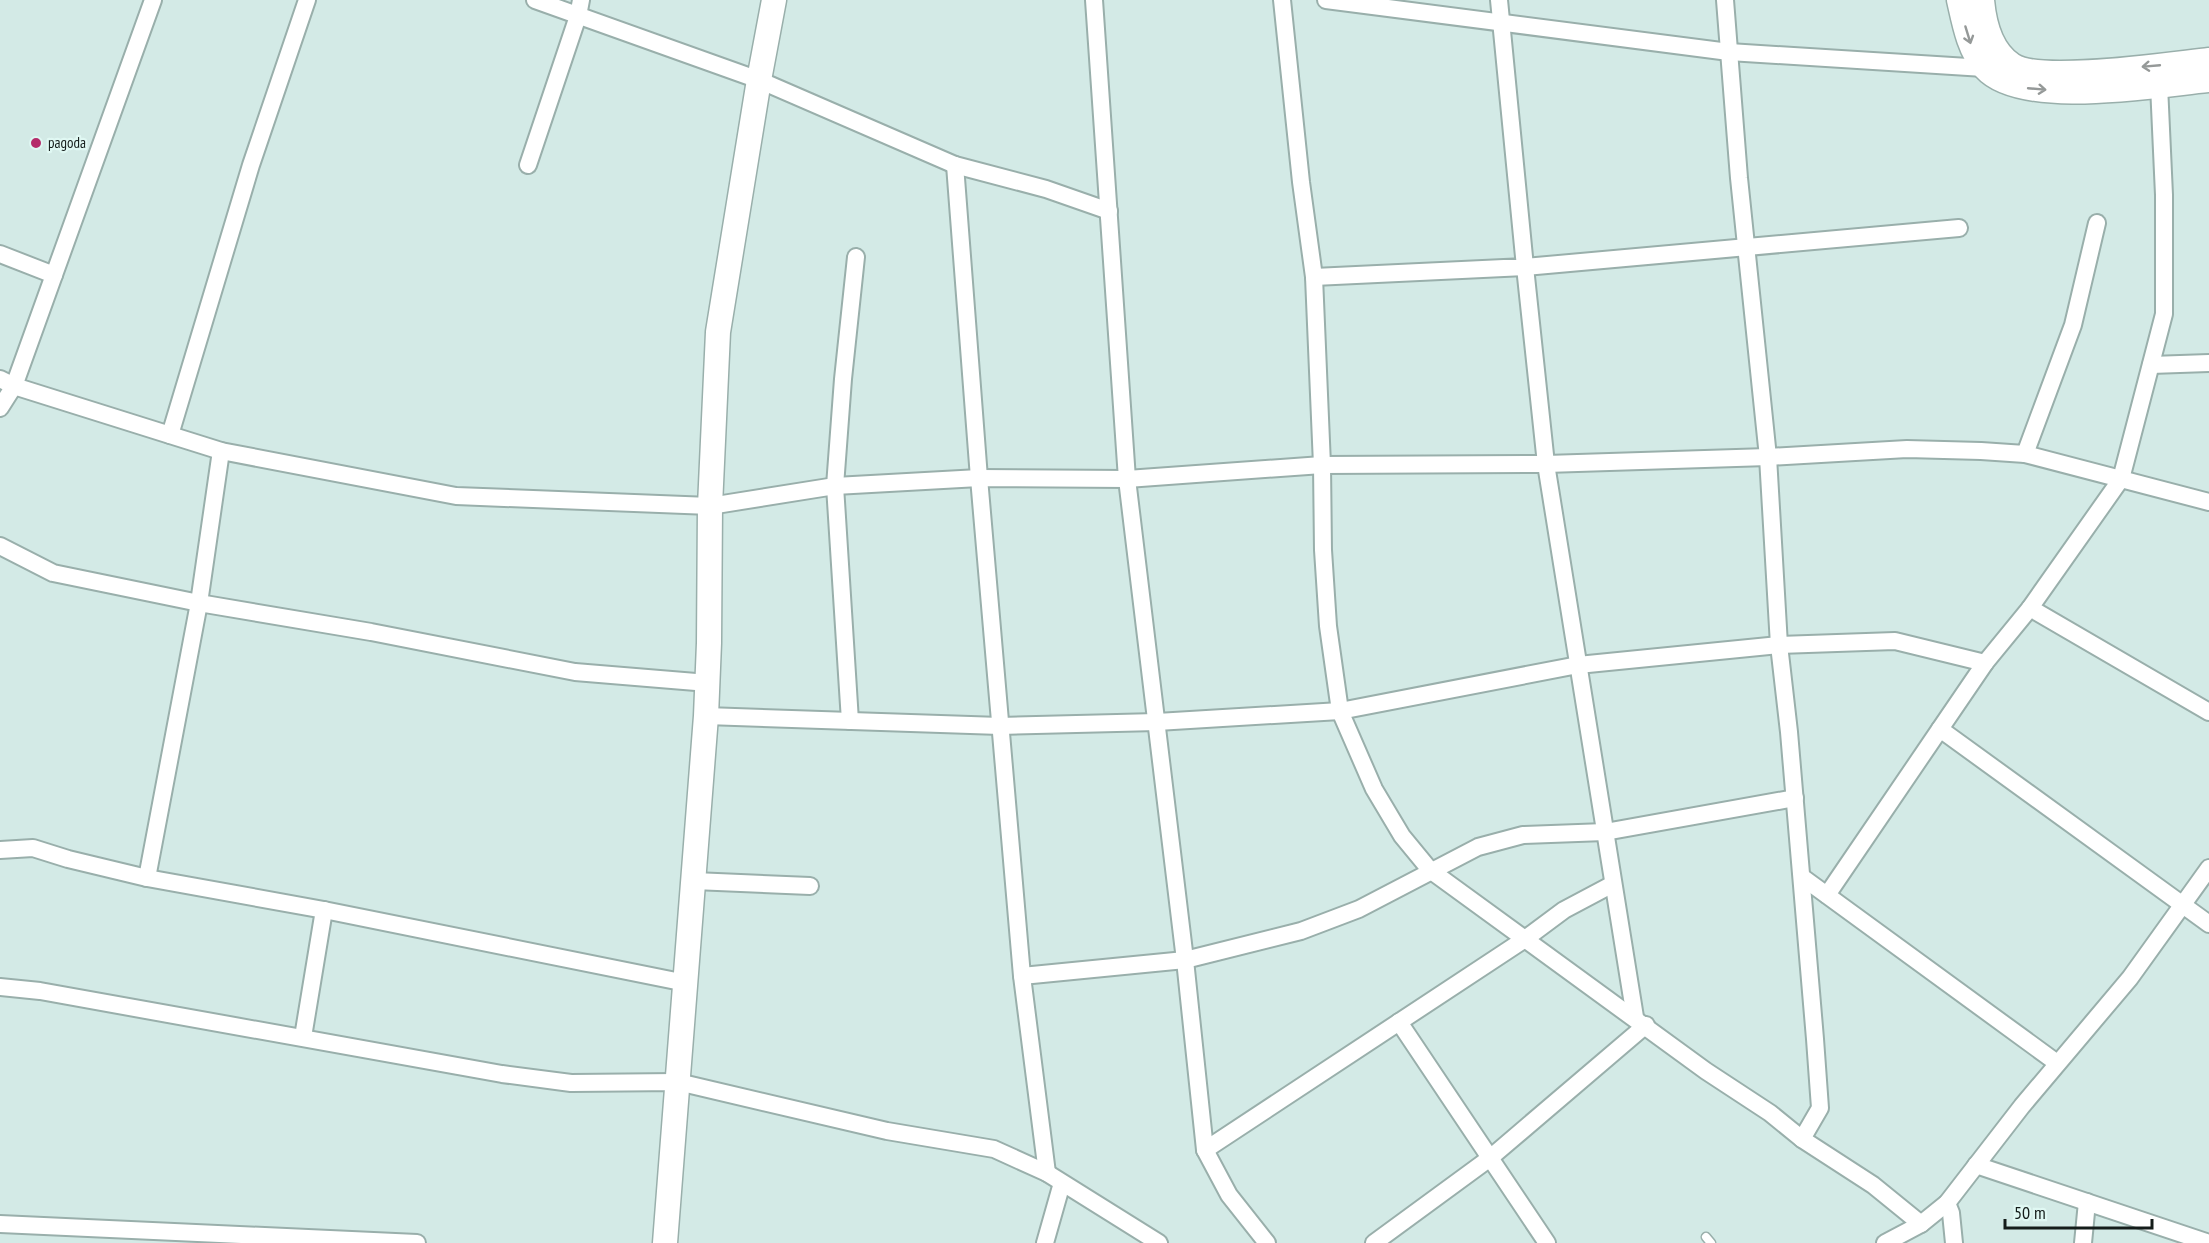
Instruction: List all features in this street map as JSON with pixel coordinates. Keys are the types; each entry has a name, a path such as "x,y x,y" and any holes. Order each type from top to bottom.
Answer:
{"street":[{"path":"0,408 7,382 54,275 153,0"},
{"path":"170,435 251,165 308,0"},
{"path":"535,0 580,8 759,80 955,165 1046,189 1109,211"},
{"path":"665,1243 708,683 710,506 718,332 774,0"},
{"path":"1094,0 1127,479 1185,960 1205,1150 1229,1195 1267,1243"},
{"path":"1282,0 1301,182 1314,277 1322,465 1323,550 1328,626 1340,711 1374,789 1402,836 1430,870 1706,1071 1770,1113 1802,1139 1873,1185 1921,1224"},
{"path":"1326,0 1729,52 1984,68"},
{"path":"1500,0 1546,464 1613,884 1640,1021"},
{"path":"1725,0 1745,248 1768,457 1779,645 1802,877 1820,1108 1802,1139"},
{"path":"1959,0 1970,43 1984,68 2001,82 2029,89 2075,92 2209,80"},
{"path":"1982,0 1988,33 1999,53 2013,66 2031,72 2076,73 2209,60"},
{"path":"528,165 580,8"},
{"path":"1827,895 1985,663 2030,608 2121,479 2164,314 2164,195 2160,85"},
{"path":"955,165 979,478 1022,976 1047,1173"},
{"path":"2025,454 2073,326 2097,223"},
{"path":"1314,277 1525,267 1959,228"},
{"path":"0,254 54,275"},
{"path":"850,721 836,486 843,379 856,257"},
{"path":"2151,366 2209,363"},
{"path":"7,382 220,451 456,496 710,506 836,486 979,478 1127,479 1322,465 1546,464 1768,457 1907,449 1981,450 2025,454 2209,502"},
{"path":"147,878 199,603 220,451"},
{"path":"0,546 53,573 199,603 371,632 575,672 708,683"},
{"path":"2030,608 2209,712"},
{"path":"706,716 1000,726 1157,722 1340,711 1578,665 1779,645 1895,640 1985,663"},
{"path":"1940,729 2209,924"},
{"path":"1022,976 1185,960 1301,931 1359,909 1478,847 1523,835 1605,831 1795,798"},
{"path":"0,850 33,848 147,878 324,910 686,983"},
{"path":"1885,1243 1921,1224 1947,1203 2057,1063 2130,978 2209,868"},
{"path":"1802,877 2057,1063"},
{"path":"694,880 810,886"},
{"path":"1205,1150 1525,939 1564,910 1613,884"},
{"path":"303,1037 324,910"},
{"path":"0,987 40,991 502,1074 571,1083 678,1082 887,1131 994,1149 1047,1173 1159,1243"},
{"path":"1374,1243 1490,1158 1640,1021"},
{"path":"1399,1022 1547,1243"},
{"path":"1976,1165 2209,1243"},
{"path":"1045,1243 1062,1183"},
{"path":"2083,1243 2087,1202"},
{"path":"1947,1203 1951,1213 1954,1243"},
{"path":"0,1224 295,1240 417,1243"}],"place":[{"name":"pagoda","path":"36,143"}]}
